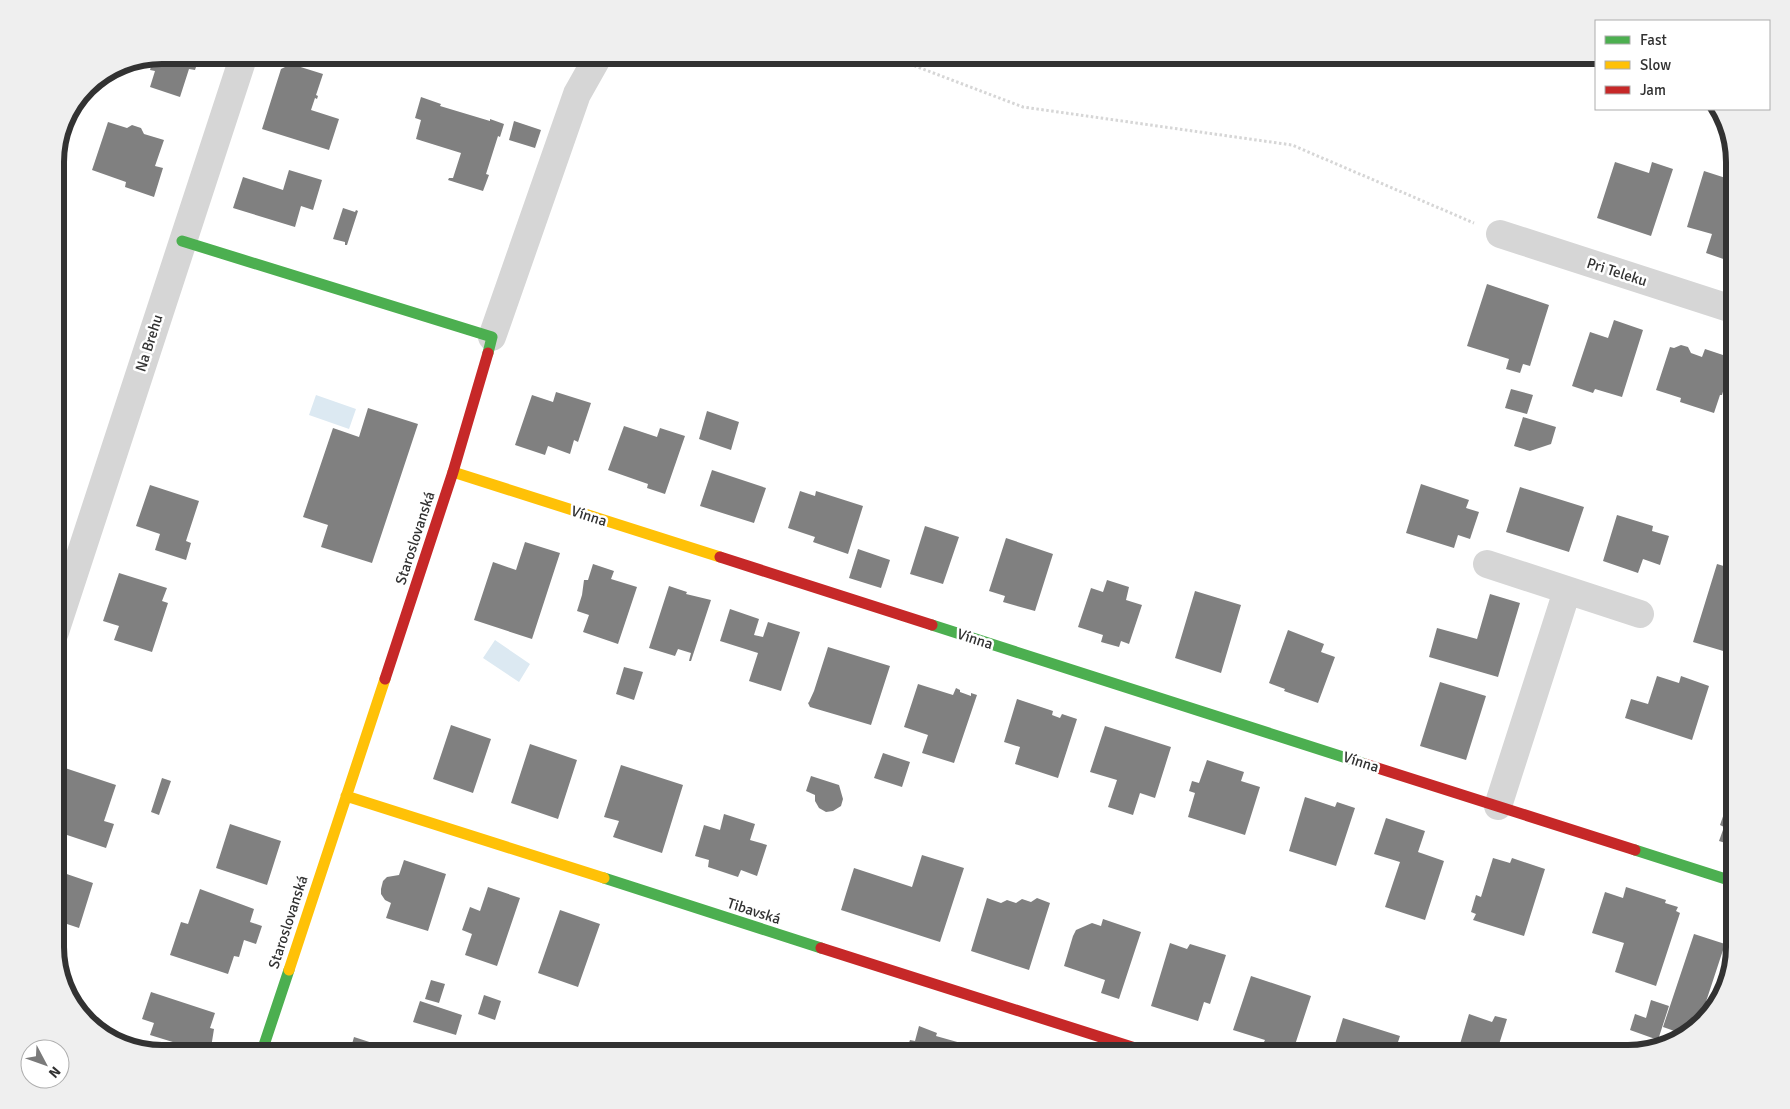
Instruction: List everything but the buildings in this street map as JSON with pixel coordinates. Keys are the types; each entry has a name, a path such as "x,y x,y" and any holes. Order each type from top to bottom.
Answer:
{"street":[{"name":"Na Brehu","path":"64,604 241,64"},
{"path":"182,241 492,337 577,94 594,64"},
{"name":"Pri Teleku","path":"1500,234 1726,307"},
{"name":"Staroslovanská","path":"264,1045 453,472 492,337"},
{"name":"Vínna","path":"453,472 1726,879"},
{"path":"1487,564 1640,614"},
{"path":"1498,806 1567,591"},
{"name":"Tibavská","path":"346,796 1126,1045"}],"path":[{"path":"910,64 1023,106 1292,145 1500,234"}],"shaded area":[{"path":"316,395 356,409 349,429 309,415"},
{"path":"495,640 530,664 519,682 483,658"}],"traffic: fast":[{"path":"182,241 492,337 488,353"},
{"path":"932,625 1365,764"},
{"path":"1635,850 1726,879"},
{"path":"604,878 821,948"},
{"path":"264,1045 289,970"}],"traffic: slow":[{"path":"453,472 720,557"},
{"path":"289,970 385,679"},
{"path":"346,796 604,878"}],"traffic: jam":[{"path":"385,679 453,472 488,353"},
{"path":"720,557 932,625"},
{"path":"1365,764 1635,850"},
{"path":"821,948 1126,1045"}]}
